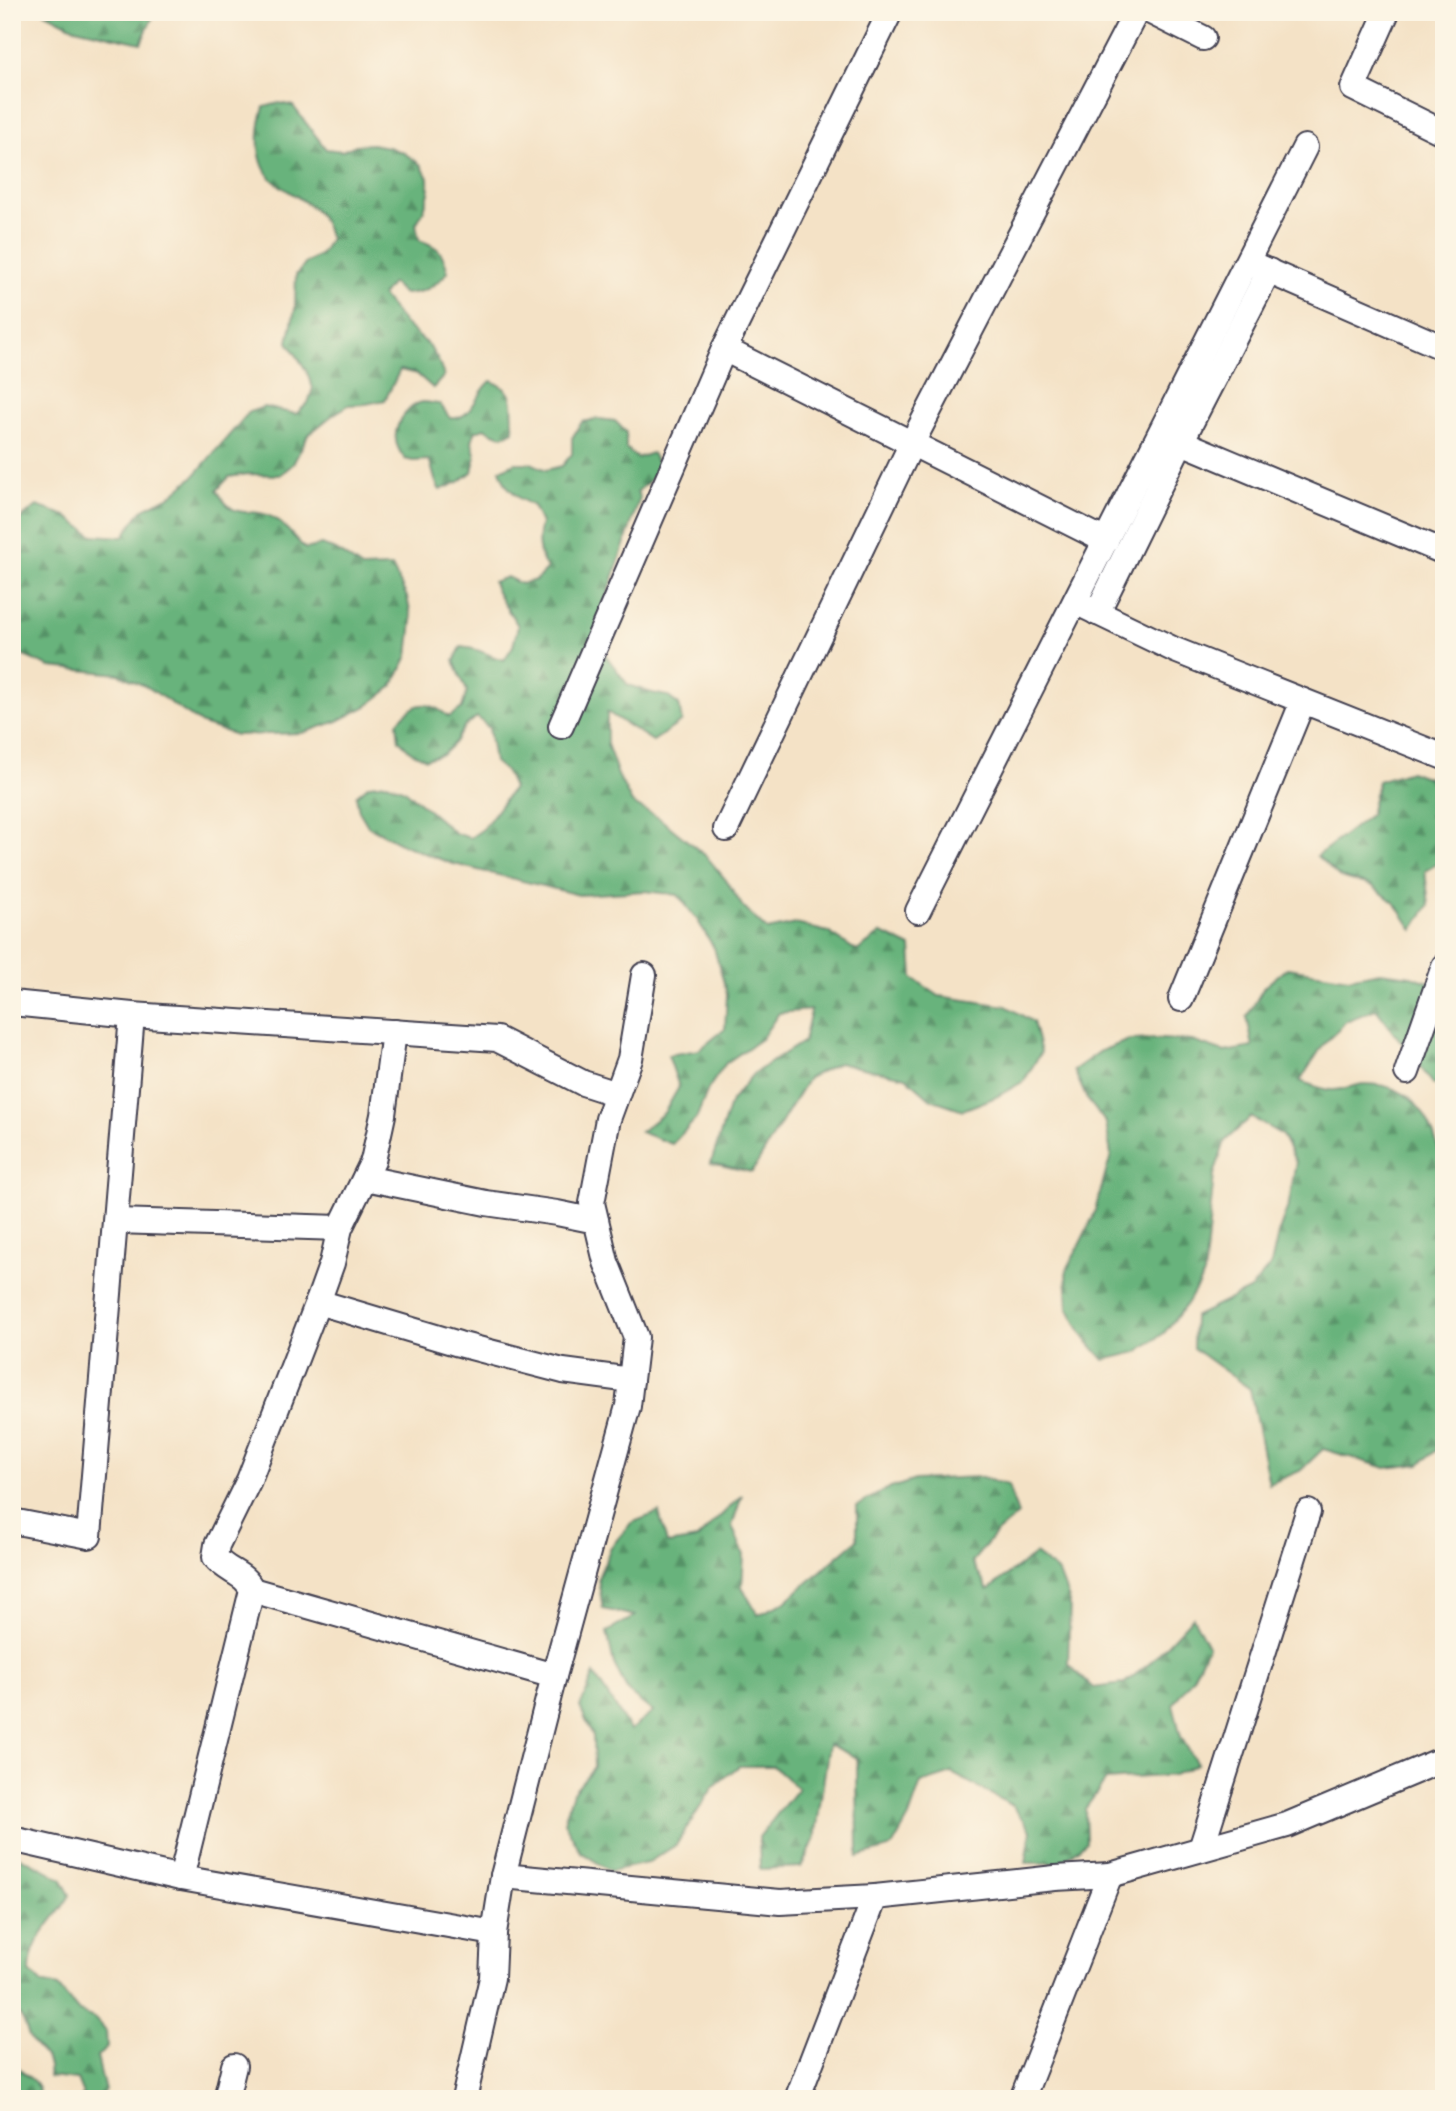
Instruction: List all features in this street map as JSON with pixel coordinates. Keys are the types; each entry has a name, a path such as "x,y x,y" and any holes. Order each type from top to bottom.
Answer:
{"street":[{"path":"561,726 724,349 890,12"},
{"path":"726,829 912,443 1136,12"},
{"path":"1151,12 1203,38"},
{"path":"1387,12 1353,88 1444,133"},
{"path":"1097,613 1171,438 1258,266 1305,147"},
{"path":"1258,266 1444,348"},
{"path":"724,349 1105,541"},
{"path":"918,911 1105,541 1171,438"},
{"path":"1171,438 1444,552"},
{"path":"1075,602 1175,650 1444,757"},
{"path":"1181,999 1303,701"},
{"path":"1407,1072 1444,966"},
{"path":"464,2099 492,1978 494,1933 503,1876 554,1676 628,1406 636,1337 606,1262 592,1203 608,1119 630,1059 644,975"},
{"path":"12,1003 497,1039 583,1083 617,1094"},
{"path":"12,1521 89,1536 132,1014"},
{"path":"181,1878 252,1590 247,1580 223,1567 215,1557 217,1545 249,1480 318,1302 332,1263 340,1228 373,1161 383,1115 394,1032"},
{"path":"365,1178 486,1203 596,1221"},
{"path":"116,1221 340,1228"},
{"path":"318,1302 458,1345 563,1371 631,1380"},
{"path":"1201,1849 1308,1512"},
{"path":"252,1590 554,1676"},
{"path":"503,1876 780,1902 875,1897 1055,1878 1110,1875 1287,1825 1444,1759"},
{"path":"12,1839 181,1878 494,1933"},
{"path":"1022,2099 1110,1875"},
{"path":"797,2099 875,1897"},
{"path":"226,2099 234,2066"}],"green space":[{"path":"44,12 155,12 141,43 75,28"},
{"path":"279,103 293,106 326,149 342,151 356,145 372,144 404,153 421,165 428,178 429,193 416,224 419,240 439,250 448,272 433,285 418,292 404,294 392,283 382,296 404,323 429,346 444,376 433,388 417,374 400,370 385,400 349,405 334,414 308,435 293,464 280,475 247,474 229,477 217,490 224,501 236,511 265,514 274,518 306,549 321,545 336,550 362,568 392,567 407,597 412,621 408,656 392,687 367,706 338,721 302,733 236,735 202,724 149,688 119,674 50,667 19,654 12,640 12,525 37,506 66,516 92,535 123,537 142,510 170,496 194,476 249,412 264,407 296,414 308,403 313,388 306,370 288,342 295,309 296,275 306,263 321,254 330,239 318,213 274,181 263,165 259,136 264,107"},
{"path":"491,381 507,390 510,396 514,430 507,435 496,434 484,428 476,431 472,440 475,456 472,472 459,482 440,490 429,460 405,459 401,453 396,442 398,426 409,410 423,402 440,404 450,418 464,415"},
{"path":"599,419 615,421 626,432 626,448 637,458 652,453 659,467 637,492 640,497 594,636 628,685 667,696 679,705 682,721 653,741 607,712 607,744 632,803 659,818 706,856 743,907 767,930 796,924 828,932 857,951 882,933 911,947 913,978 939,996 1006,1006 1033,1022 1041,1052 1024,1081 996,1097 963,1110 931,1099 906,1077 838,1063 808,1078 752,1172 711,1163 731,1101 753,1074 804,1041 811,1010 779,1013 761,1039 726,1063 708,1089 696,1119 672,1144 640,1132 664,1113 679,1087 668,1055 699,1050 725,1029 727,994 714,948 678,895 644,891 579,895 450,863 404,845 368,826 359,811 356,796 369,785 387,783 405,790 455,833 470,838 483,829 513,788 506,772 494,762 489,728 477,717 464,727 455,742 443,754 426,759 411,752 399,740 397,723 410,710 421,705 434,707 449,717 462,708 467,691 454,661 461,647 504,660 513,646 518,626 493,582 507,577 521,584 536,580 547,569 539,547 541,523 533,506 519,498 506,485 500,470 515,463 531,463 546,470 562,466 572,454 572,438 582,422"},
{"path":"1410,771 1444,784 1444,860 1425,871 1429,905 1413,930 1396,904 1371,885 1340,877 1317,856 1370,815 1378,781"},
{"path":"1287,968 1349,978 1380,972 1411,976 1444,987 1444,1084 1434,1085 1376,1009 1346,1021 1323,1045 1300,1081 1328,1090 1364,1084 1398,1091 1420,1110 1435,1137 1444,1170 1444,1444 1420,1464 1386,1468 1323,1449 1300,1471 1269,1484 1250,1389 1193,1348 1194,1317 1251,1289 1271,1265 1289,1203 1296,1162 1282,1135 1251,1117 1225,1141 1214,1175 1204,1275 1187,1304 1164,1333 1137,1352 1104,1360 1083,1336 1068,1307 1066,1272 1093,1217 1111,1155 1106,1123 1087,1099 1074,1070 1101,1051 1129,1040 1192,1041 1224,1052 1253,1047 1247,1017 1264,987"},
{"path":"978,1477 1008,1485 1018,1515 994,1535 972,1562 988,1590 1035,1554 1059,1573 1070,1602 1068,1664 1093,1688 1123,1684 1149,1664 1193,1617 1208,1646 1193,1677 1173,1704 1181,1737 1197,1764 1174,1775 1106,1780 1085,1809 1086,1842 1060,1863 1026,1863 1031,1831 1013,1806 952,1773 921,1783 909,1817 892,1847 858,1857 857,1758 829,1744 815,1839 801,1867 760,1869 759,1837 798,1788 773,1766 739,1766 713,1787 676,1845 647,1863 610,1871 581,1852 564,1822 573,1792 594,1767 593,1736 580,1707 594,1674 630,1730 653,1712 628,1692 614,1664 607,1632 635,1616 603,1609 598,1578 611,1547 631,1523 659,1512 667,1544 697,1539 742,1495 732,1526 744,1555 742,1587 758,1615 785,1602 857,1540 857,1506 885,1490 915,1480"},
{"path":"12,1853 62,1880 70,1895 38,1940 30,1972 41,1983 58,1987 79,2012 94,2018 106,2031 107,2047 97,2057 105,2091 102,2099 80,2099 83,2095 77,2080 49,2077 46,2059 33,2044 18,2013 12,2014"},
{"path":"12,2053 18,2068 36,2085 39,2093 34,2099 12,2099"}]}
